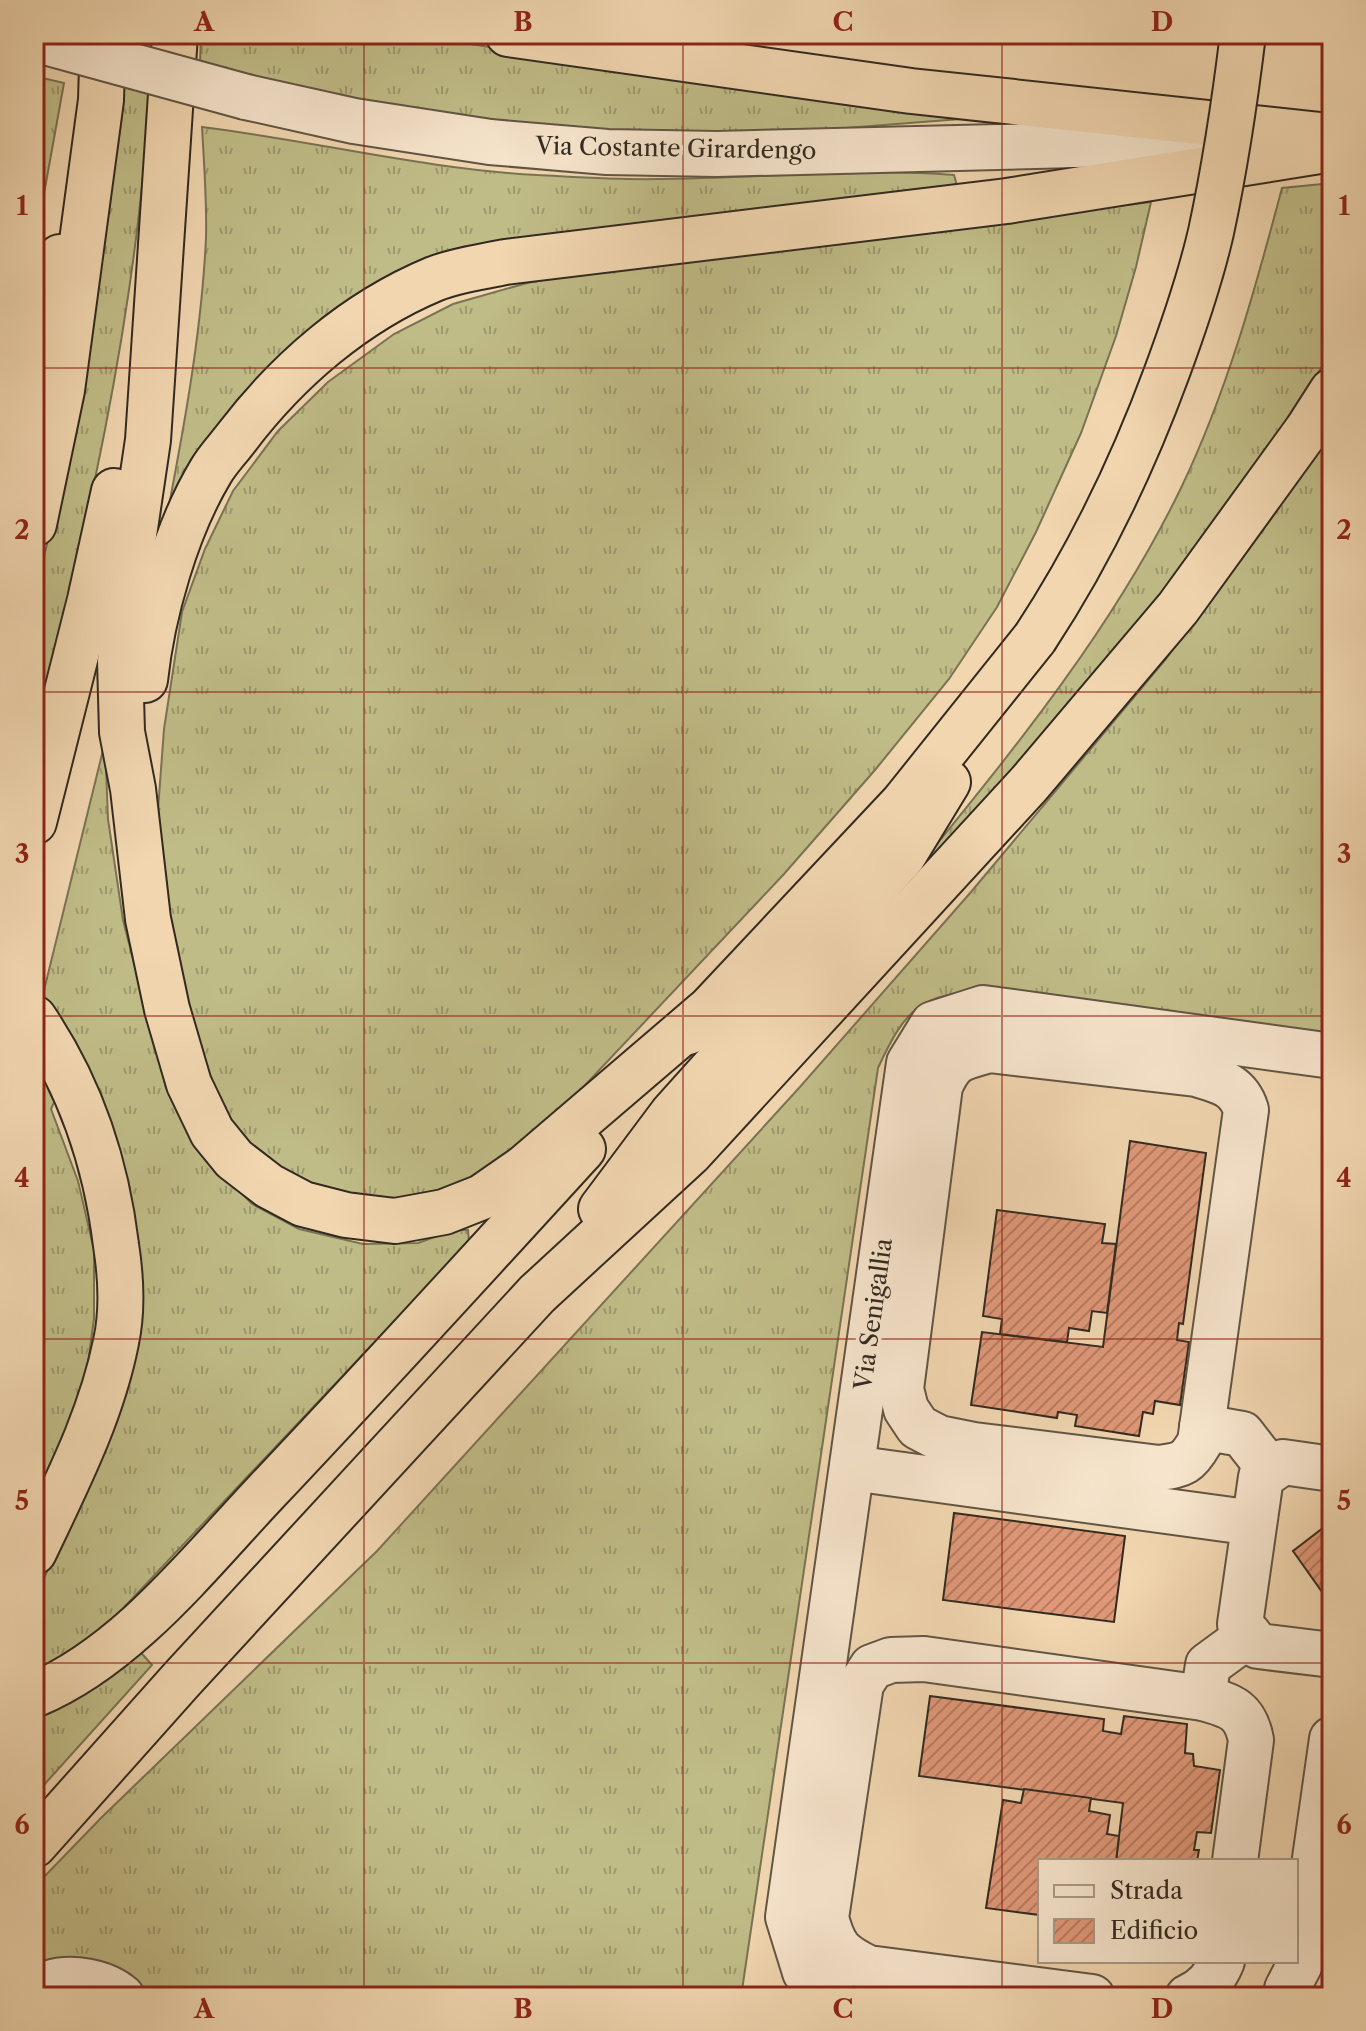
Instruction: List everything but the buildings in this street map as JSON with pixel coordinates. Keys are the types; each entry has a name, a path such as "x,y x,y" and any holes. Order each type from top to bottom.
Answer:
{"highway":[{"path":"34,524 62,390 101,100 103,34"},
{"path":"175,34 148,440 131,555 120,661 122,732 133,789 148,919 167,1009 189,1084 212,1132 234,1159 269,1186 303,1204 346,1215 395,1221 444,1212 482,1197 525,1167 706,1012"},
{"path":"508,34 911,91 1332,139"},
{"path":"537,1294 672,1114 903,856 1072,582 1113,504 1190,308 1211,232 1234,107 1243,34"},
{"path":"133,789 148,646 166,576 211,471 259,408 308,358 373,310 436,278 505,262 1007,201 1332,149"},
{"path":"34,346 43,303 92,168"},
{"path":"34,822 113,496 161,229"},
{"path":"34,1845 182,1679 537,1294 690,1153 1029,784 1178,608 1332,391"},
{"path":"34,1695 55,1686 136,1627 401,1349 706,1012 903,803 1035,638"},
{"path":"34,1552 77,1462 100,1402 121,1308 120,1274 104,1168 85,1112 43,1031"}],"street":[{"name":"Via Costante Girardengo","path":"39,40 246,97 354,121 490,142 607,152 717,154 1332,139"},
{"name":"Via Senigallia","path":"835,1997 805,1972 788,1917 909,1063 933,1024 983,1008 1332,1056"},
{"path":"989,1050 1196,1074 1224,1083 1242,1096 1246,1110 1202,1427 1200,1442 1190,1460 1159,1468 950,1440 918,1427 906,1409 901,1389 940,1086 949,1066 962,1058 989,1050"},
{"path":"1202,1427 1242,1434 1270,1470"},
{"path":"1332,1469 1283,1462 1261,1477 1240,1624 1258,1646 1332,1655"},
{"path":"852,1468 1254,1523"},
{"path":"1203,1698 1208,1665 1249,1635"},
{"path":"1092,1997 868,1968 845,1956 833,1942 826,1918 861,1684 872,1667 891,1660 924,1659 1203,1698 1227,1705 1241,1714 1248,1724 1251,1740 1235,1859"},
{"path":"1286,1997 1300,1964 1332,1739"},
{"path":"1188,1997 1214,1978 1221,1963"},
{"path":"34,1995 46,1984 84,1980 122,1997"}],"green space":[{"path":"129,34 147,34 149,98 131,274 89,505 34,733 34,602 72,432 120,130"},
{"path":"201,34 407,34 961,119 757,135 660,135 455,117 353,101 200,63"},
{"path":"34,76 64,83 34,249"},
{"path":"202,127 495,172 643,179 917,173 954,175 957,186 610,232 334,323 159,558 188,399 203,278 206,224"},
{"path":"1332,183 1332,351 1253,475 1197,555 1028,764 903,886 1054,695 1153,542 1181,488 1226,378 1282,188"},
{"path":"1151,202 1116,336 1081,433 1036,532 997,607 949,679 875,770 784,874 523,1151 463,1191 409,1206 308,1189 232,1130 209,1091 190,1025 164,892 158,810 164,729 182,612 205,549 233,491 278,431 328,382 394,334 453,304 527,283 612,268"},
{"path":"1332,419 1332,1035 988,990 931,1000 907,1018 888,1047 878,1068 741,1997 149,1997 120,1972 34,1978 34,1890 39,1882 377,1551 799,1088 971,892 1166,659 1269,517"},
{"path":"105,742 108,819 123,920 166,1088 201,1152 252,1204 299,1229 363,1244 418,1243 454,1230 468,1230 469,1242 112,1620 152,1665 34,1796 34,1600 100,1456 122,1384 70,1068 51,1109 78,1181 94,1250 94,1319 83,1398 34,1520 34,1031"}]}
